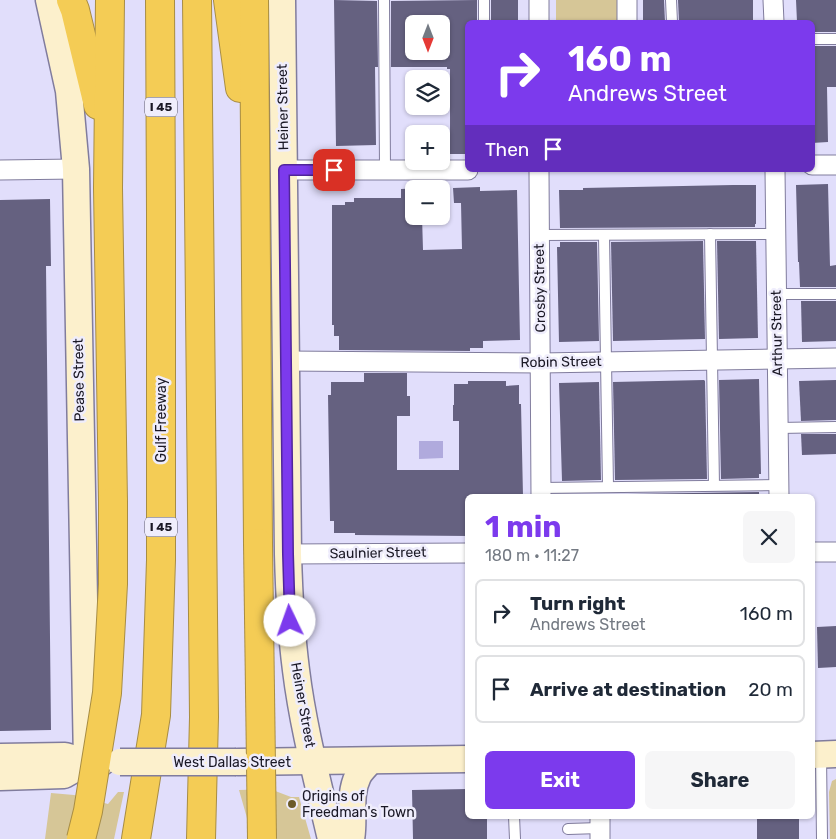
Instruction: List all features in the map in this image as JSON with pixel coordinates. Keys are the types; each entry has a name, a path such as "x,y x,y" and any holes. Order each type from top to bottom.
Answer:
{"highway":[{"path":"71,0 100,111 108,188"},
{"path":"81,839 88,811 107,692 113,584 108,188 110,0"},
{"name":"Gulf Freeway","path":"136,839 156,716 161,560 160,0"},
{"path":"197,0 204,717 201,839"},
{"path":"228,0 255,188"},
{"path":"254,0 262,839"}],"main road":[{"name":"Pease Street","path":"50,0 69,91 76,169 86,762"},
{"name":"Heiner Street","path":"282,0 285,361 290,621 307,738 331,839"},
{"name":"West Dallas Street","path":"0,757 65,756 86,762 465,759"},
{"path":"351,839 353,832 353,795 357,778 370,761"},
{"path":"0,777 64,775 86,762"}],"street":[{"path":"540,0 540,20"},
{"path":"627,0 627,20"},
{"path":"773,0 774,20"},
{"path":"815,165 836,165"},
{"path":"0,170 76,169"},
{"path":"284,170 465,170"},
{"name":"Crosby Street","path":"540,172 541,492"},
{"name":"Arthur Street","path":"776,172 779,490"},
{"name":"Robin Street","path":"285,361 540,362 836,358"},
{"path":"815,552 836,552"},
{"name":"Saulnier Street","path":"288,554 465,553"}],"lane":[{"path":"384,0 385,170"},
{"path":"484,0 484,20"},
{"path":"671,0 672,20"},
{"path":"815,39 836,39"},
{"path":"710,234 714,485"},
{"path":"539,235 776,234"},
{"path":"604,235 608,486"},
{"path":"777,294 836,294"},
{"path":"779,428 836,427"},
{"path":"541,492 608,486 714,485 779,490"},
{"path":"822,839 823,754"},
{"path":"514,819 514,839"},
{"path":"568,829 600,828"}],"shaded area":[{"path":"556,0 635,0 635,20 556,20"},
{"path":"419,441 443,441 443,458 419,459"},
{"path":"836,779 836,839 830,839 829,792 832,781"},
{"path":"270,789 291,797 299,797 311,839 253,839 239,790"},
{"path":"118,792 124,792 114,839 45,839 51,793 74,795 108,804"}],"building":[{"path":"334,0 377,1 378,67 375,67 376,145 336,146"},
{"path":"477,0 477,20 465,20 465,154 450,154 450,69 447,69 447,67 391,67 391,1"},
{"path":"491,0 518,0 518,20 491,20"},
{"path":"643,0 664,0 665,20 643,20"},
{"path":"678,0 753,0 753,20 679,20"},
{"path":"796,0 836,0 836,32 815,32 815,20 797,20"},
{"path":"815,46 836,46 836,87 827,87 828,142 815,143"},
{"path":"828,184 830,266 836,265 836,287 800,287 796,185"},
{"path":"756,185 755,227 560,228 559,190"},
{"path":"480,187 480,191 517,190 520,340 483,341 483,348 470,348 470,351 339,350 339,336 334,336 334,325 332,325 332,205 345,205 345,202 354,202 354,198 401,198 401,189 405,189 405,225 422,225 423,250 462,249 461,203 454,203 453,188"},
{"path":"50,199 51,266 46,266 51,730 0,731 0,200"},
{"path":"703,241 705,339 613,341 611,242"},
{"path":"717,241 756,241 758,338 719,339"},
{"path":"560,242 597,242 599,341 559,342 557,247 560,247"},
{"path":"801,301 836,301 836,341 802,342"},
{"path":"364,373 407,373 407,396 410,396 410,416 397,416 397,470 459,470 459,421 453,421 454,384 468,384 468,381 506,381 506,386 519,385 523,494 465,494 465,536 355,535 355,533 334,533 334,521 330,521 328,395 331,395 331,382 364,382"},
{"path":"759,379 761,474 759,474 759,478 721,479 719,380"},
{"path":"704,380 707,479 615,480 613,382"},
{"path":"836,380 836,420 801,421 799,381"},
{"path":"599,382 601,480 562,481 559,383"},
{"path":"801,434 836,434 836,454 802,455"},
{"path":"759,492 759,494 628,494"},
{"path":"836,626 836,667 818,668 817,627"},
{"path":"465,789 465,819 487,819 487,839 413,839 412,790"},
{"path":"757,819 799,819 799,839 757,839"}],"place":[{"name":"Origins of Freedman's Town","path":"292,804"}],"route":[{"path":"290,621 284,170 334,170"}]}
